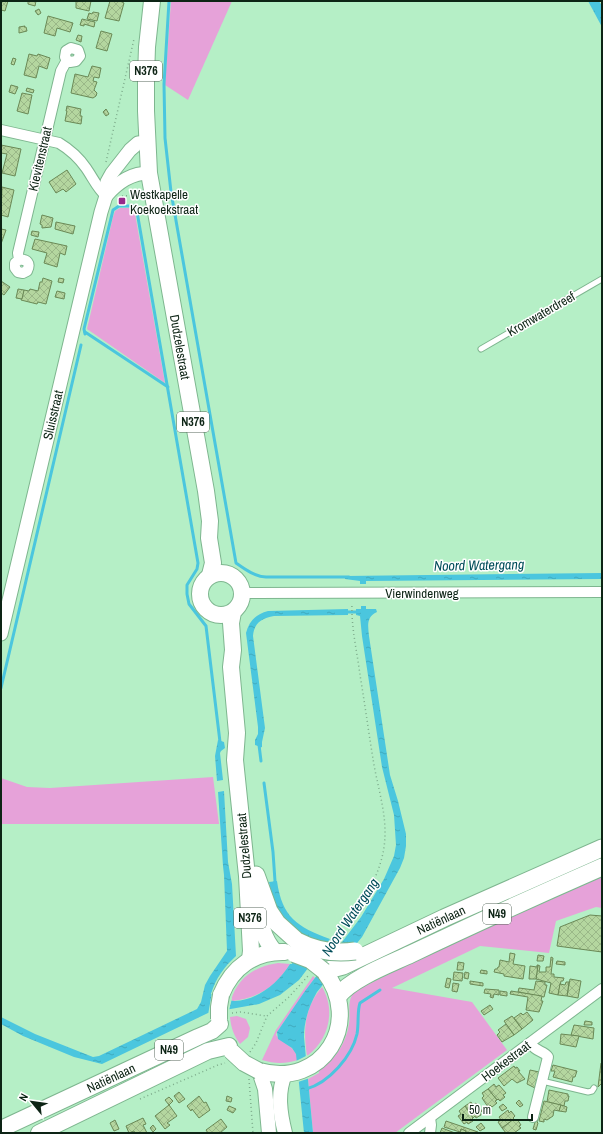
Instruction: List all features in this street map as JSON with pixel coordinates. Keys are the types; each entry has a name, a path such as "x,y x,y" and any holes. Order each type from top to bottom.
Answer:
{"highway":[{"name":"Natiënlaan","path":"326,980 343,966 444,918 602,848"},
{"name":"Natiënlaan","path":"326,980 347,986 352,982 453,934 602,868"},
{"path":"256,875 269,911 277,923 287,933 296,947 344,953 380,949"}],"main road":[{"name":"N376","path":"149,173 146,77 147,47 152,1"},
{"name":"Dudzelestraat","path":"149,173 210,521 218,536 218,574"},
{"path":"233,612 224,615 216,614 209,611 203,605 200,597 201,588 204,581 218,574 232,575 238,580 243,594"},
{"name":"N376","path":"233,612 241,601 243,594"},
{"name":"Dudzelestraat","path":"233,612 231,623 233,650 231,667 237,733 244,760 261,926 264,936 275,952"},
{"name":"Dudzelestraat","path":"216,614 221,624 225,652 231,667"},
{"name":"Dudzelestraat","path":"237,733 235,760 247,876 251,951 250,959"},
{"path":"269,1133 265,1088 244,1063 229,1053 223,1035 222,1019 219,1007 221,995 228,980 233,973 250,959 296,947 310,960 326,980 340,1002 340,1019 333,1043 322,1057 296,1071 281,1084 280,1093 285,1133"},
{"name":"Natiënlaan","path":"1,1129 198,1038 212,1031 222,1019"},
{"name":"Natiënlaan","path":"39,1133 208,1051 229,1053"},
{"path":"253,1073 296,1071"}],"street":[{"name":"Kievitenstraat","path":"19,260 18,253 61,72 67,60"},
{"path":"1,130 59,143 67,147 86,168 98,189 106,196"},
{"name":"Sluisstraat","path":"1,634 106,196 107,182 130,150 138,143 147,142"},
{"name":"Sluisstraat","path":"106,196 119,182 128,177 149,173"},
{"name":"Vierwindenweg","path":"243,594 602,592"},
{"name":"Hoekestraat","path":"409,1133 602,988"},
{"path":"530,1043 534,1049 545,1053 548,1057 533,1117"},
{"path":"430,1118 430,1133"}],"lane":[{"name":"Kromwaterdreef","path":"481,349 602,279"},
{"path":"542,1081 588,1092 592,1091 594,1088"}],"path":[{"path":"106,165 135,36"},
{"path":"106,196 152,194"},
{"path":"332,943 363,900 371,886 382,860 385,833 384,806 372,755 352,622 352,605"},
{"path":"249,1054 258,1038 267,1016 290,997 326,980"},
{"path":"222,1019 241,1012 267,1016"},
{"path":"137,1100 218,1065 229,1053"},
{"path":"253,1073 249,1080 253,1133"}],"shaded area":[{"path":"171,1 232,1 188,100 165,85"},
{"path":"120,208 134,208 165,383 87,329 113,217 115,211"},
{"path":"213,777 219,824 1,824 1,778 27,787 50,788"},
{"path":"602,877 602,908 596,907 556,921 549,953 480,946 392,988 472,1002 507,1050 395,1133 313,1133 308,1079 319,1073 319,1071 335,1056 339,1050 348,1031 349,1007 352,995 355,991 457,941"},
{"path":"278,963 290,964 273,985 251,997 233,1001 231,1000 238,985 249,974 262,967"},
{"path":"313,976 315,978 276,1035 295,1051 298,1060 280,1063 262,1060 276,1030"},
{"path":"322,987 329,1005 328,1024 321,1042 307,1056 305,1037 306,1020 308,1011"},
{"path":"237,1016 246,1019 250,1028 248,1037 240,1044 233,1032 230,1017"}],"water":[{"path":"588,1 599,1 602,6 602,27"},
{"path":"602,573 602,579 366,581 366,584 360,584 360,581 345,579 345,576"},
{"path":"361,606 366,606 366,609 376,609 377,612 369,619 369,636 390,775 406,834 406,846 404,858 400,868 362,937 317,992 309,1008 304,1037 313,1133 304,1133 296,1054 292,1048 278,1039 277,1032 305,991 361,917 384,879 394,856 396,845 394,815 382,767 360,616 356,615 356,609 361,609"},
{"path":"348,609 348,615 274,616 266,618 257,624 253,636 265,728 262,747 259,748 255,745 258,727 246,633 249,625 257,616 268,611"},
{"path":"218,740 224,742 225,748 220,753 223,780 217,781 215,756"},
{"path":"224,791 228,862 232,884 236,956 221,973 211,994 232,1001 252,997 267,989 280,978 290,964 292,964 299,934 293,929 279,911 270,890 269,882 277,881 283,904 293,919 308,930 330,939 299,980 280,995 259,1004 208,1013 102,1064 74,1057 23,1036 1,1024 1,1017 35,1034 93,1057 99,1056 197,1009 201,1002 205,985 227,951 224,875 218,792"}],"pier":[{"path":"212,992 232,998 229,1011 208,1015"},
{"path":"308,1055 310,1078 298,1082 296,1061"}],"building":[{"path":"1,1 8,1 5,11 1,10"},
{"path":"28,1 36,1 35,6 28,4"},
{"path":"76,1 91,1 89,11 76,8"},
{"path":"110,1 120,1 124,3 119,21 105,18"},
{"path":"39,9 41,13 38,15 35,11"},
{"path":"93,12 99,13 97,21 87,19 89,13 92,14"},
{"path":"48,16 73,23 70,32 57,28 55,36 44,33"},
{"path":"82,19 95,22 94,27 84,24 84,26 80,25"},
{"path":"25,26 24,27 26,27 27,31 19,33 19,27"},
{"path":"101,31 112,34 107,51 96,48"},
{"path":"78,35 82,36 81,42 76,40"},
{"path":"29,54 37,56 38,54 50,58 47,69 39,66 36,78 24,75"},
{"path":"13,58 16,59 14,65 11,64"},
{"path":"92,66 101,68 99,78 94,77 93,81 97,82 94,90 97,93 96,96 93,98 71,93 75,74 88,77"},
{"path":"11,85 18,87 15,94 9,92"},
{"path":"27,88 34,90 33,93 26,91"},
{"path":"22,93 32,95 28,114 17,111"},
{"path":"67,106 81,109 81,124 65,121"},
{"path":"106,109 109,114 106,116 103,112"},
{"path":"1,145 21,149 15,176 2,173 7,154 1,153"},
{"path":"67,170 76,184 66,192 63,189 56,193 49,182"},
{"path":"2,187 14,190 8,217 1,215"},
{"path":"42,215 53,218 51,227 42,228 42,225 40,224"},
{"path":"56,222 75,226 73,234 55,229"},
{"path":"1,229 6,230 1,244"},
{"path":"32,231 39,232 38,237 31,235"},
{"path":"35,239 67,246 65,255 60,253 57,267 44,263 47,253 32,249"},
{"path":"43,278 52,281 46,304 38,302 37,304 21,300 24,290 29,291 30,289 38,291 40,282 42,282"},
{"path":"59,278 64,279 63,283 58,282"},
{"path":"1,281 10,287 4,295 1,293"},
{"path":"18,289 24,290 22,299 16,298"},
{"path":"57,291 65,293 64,299 55,297"},
{"path":"590,915 602,916 602,952 557,946 560,927"},
{"path":"510,953 515,954 513,964 525,966 523,979 504,976 504,974 494,972 495,969 499,967 500,960 509,962"},
{"path":"538,955 544,956 543,961 537,961"},
{"path":"551,957 553,958 551,974 554,974 554,977 564,978 563,981 561,981 558,995 549,993 551,983 536,979 538,965 540,966 539,972 546,972 546,967 550,967"},
{"path":"557,961 565,962 565,965 556,964"},
{"path":"458,962 464,963 463,970 457,970"},
{"path":"538,965 536,979 529,979 530,966 537,967"},
{"path":"481,970 487,971 487,974 480,973"},
{"path":"454,972 463,973 462,981 453,980"},
{"path":"465,972 469,973 468,979 464,978"},
{"path":"447,978 451,979 449,988 445,987"},
{"path":"570,979 581,981 578,998 567,996"},
{"path":"470,981 483,983 483,986 470,984"},
{"path":"536,981 545,982 545,985 547,985 544,997 518,992 519,988 534,990"},
{"path":"566,982 569,982 567,996 558,995 560,984 565,985"},
{"path":"453,983 459,984 457,992 452,991"},
{"path":"485,989 499,990 499,995 494,994 493,998 490,997 491,994 484,993"},
{"path":"500,991 507,992 507,996 500,995"},
{"path":"511,991 542,996 541,1001 543,1001 539,1012 526,1010 528,997 510,994"},
{"path":"490,1005 493,1009 484,1015 481,1011"},
{"path":"527,1012 533,1020 522,1029 514,1018 521,1013 523,1015"},
{"path":"512,1016 522,1029 514,1035 504,1021"},
{"path":"585,1021 592,1022 592,1025 584,1025"},
{"path":"506,1024 514,1035 502,1042 497,1035 500,1032 498,1030"},
{"path":"574,1025 594,1028 593,1039 571,1035"},
{"path":"561,1034 579,1036 576,1047 560,1044"},
{"path":"601,1063 602,1083 598,1087"},
{"path":"553,1065 577,1071 572,1082 553,1077 555,1071 551,1071"},
{"path":"514,1066 515,1068 517,1067 520,1071 518,1071 525,1079 517,1083 512,1079 504,1086 498,1078"},
{"path":"530,1070 539,1072 535,1088 527,1084"},
{"path":"494,1084 496,1087 499,1085 506,1093 503,1095 505,1097 500,1101 498,1099 497,1100 488,1089"},
{"path":"488,1089 497,1100 495,1101 497,1103 492,1107 490,1105 488,1107 482,1098 484,1096 482,1093"},
{"path":"549,1090 568,1094 568,1101 565,1101 564,1106 547,1102"},
{"path":"179,1092 185,1099 179,1103 174,1096"},
{"path":"199,1096 204,1103 206,1102 210,1110 199,1118 192,1109 191,1111 187,1106"},
{"path":"227,1096 232,1098 231,1102 226,1101"},
{"path":"169,1097 173,1101 169,1105 165,1100"},
{"path":"519,1100 523,1105 520,1107 516,1103"},
{"path":"544,1101 561,1105 559,1111 554,1110 553,1116 547,1120 544,1119 544,1122 539,1121"},
{"path":"471,1102 473,1105 476,1103 482,1111 480,1113 481,1115 476,1118 475,1116 473,1118 465,1106"},
{"path":"503,1104 507,1108 502,1111 499,1107"},
{"path":"169,1105 177,1116 167,1123 170,1125 165,1129 155,1116"},
{"path":"561,1105 567,1107 566,1112 559,1111"},
{"path":"229,1106 236,1109 233,1113 227,1110"},
{"path":"465,1106 473,1118 473,1121 468,1124 467,1122 464,1124 458,1116 461,1114 459,1111"},
{"path":"508,1110 509,1113 511,1111 515,1116 513,1118 514,1119 502,1128 498,1122 501,1120 499,1117"},
{"path":"143,1118 146,1124 143,1125 147,1133 135,1133 134,1131 129,1133 126,1126"},
{"path":"221,1119 227,1127 220,1133 208,1133 206,1130"},
{"path":"514,1119 515,1121 517,1119 521,1125 519,1126 521,1128 514,1133 506,1133 502,1128"},
{"path":"536,1119 538,1119 538,1123 536,1130 533,1129"},
{"path":"115,1120 119,1129 114,1131 110,1123"},
{"path":"446,1121 478,1132 466,1133 466,1131 461,1129 460,1132 444,1127"},
{"path":"481,1123 485,1128 480,1131 476,1127"},
{"path":"153,1125 156,1129 153,1132 150,1128"},
{"path":"442,1128 455,1133 440,1133"},
{"path":"461,1129 466,1131 465,1133 460,1133"}],"waterway":[{"path":"169,1 164,84 165,138 171,192 236,563 254,574 266,577 349,577"},
{"path":"85,334 84,329 113,210 119,206 136,206 198,563 197,569 187,585 187,594 189,604 206,626 220,742"},
{"path":"85,332 168,387"},
{"path":"1,688 81,345"},
{"path":"345,612 359,612"},
{"path":"259,745 261,761"},
{"path":"264,783 273,852 274,884"},
{"path":"306,1089 315,1086 331,1075 345,1059 357,1034 360,1003 380,990"}],"place":[{"name":"Westkapelle Koekoekstraat","path":"122,201"}],"water label":[{"name":"Noord Watergang","path":"479,565"},
{"name":"Noord Watergang","path":"350,917"}]}
